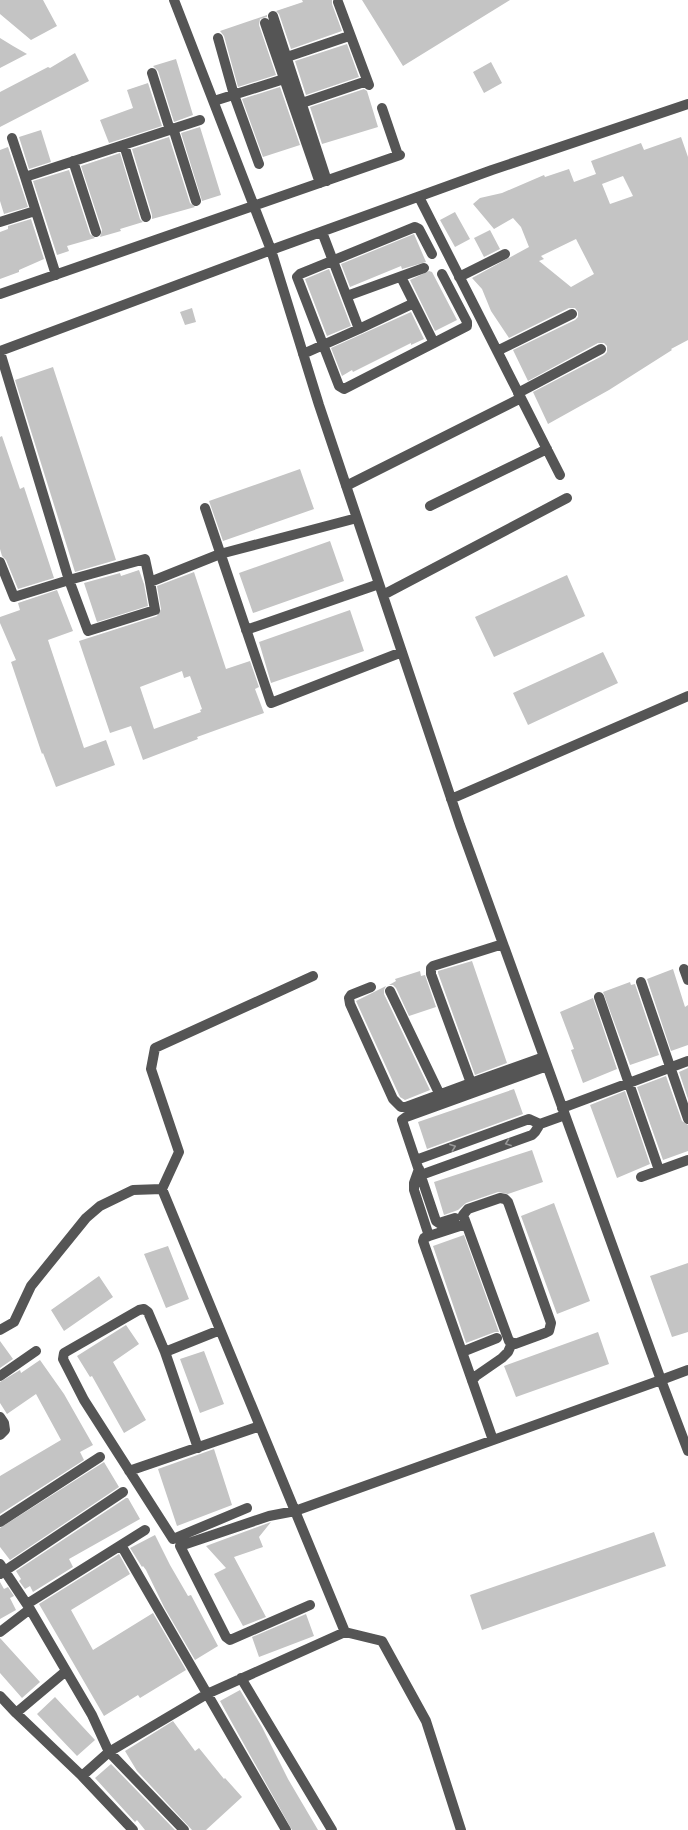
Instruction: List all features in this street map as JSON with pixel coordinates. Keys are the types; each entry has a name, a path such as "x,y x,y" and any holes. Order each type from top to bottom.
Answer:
{"street":[{"path":"174,0 271,250 346,486 451,799 688,1451"},
{"path":"302,103 368,83 338,2"},
{"path":"273,16 302,103 324,182"},
{"path":"265,22 284,79 324,182"},
{"path":"287,57 350,36"},
{"path":"218,38 234,95 259,164"},
{"path":"152,73 196,201"},
{"path":"214,101 284,79"},
{"path":"0,562 14,597 69,580 145,559 155,610 88,631 69,580 4,379 0,352 271,250 492,170 688,104"},
{"path":"0,294 254,207 399,155 382,108"},
{"path":"25,177 200,120"},
{"path":"12,138 56,275"},
{"path":"124,145 146,217"},
{"path":"73,161 96,232"},
{"path":"419,197 560,475"},
{"path":"0,222 36,211"},
{"path":"432,254 419,229 415,227 333,260 300,274 297,277 339,386 344,389 467,326 467,322 442,274"},
{"path":"322,232 359,329"},
{"path":"459,277 505,254"},
{"path":"347,296 424,268"},
{"path":"401,277 434,343"},
{"path":"303,354 414,303"},
{"path":"497,351 572,314"},
{"path":"346,486 520,395 601,349"},
{"path":"430,506 546,448"},
{"path":"383,595 567,498"},
{"path":"205,508 271,703 402,652"},
{"path":"150,582 220,554 357,518"},
{"path":"246,630 379,584"},
{"path":"451,799 688,696"},
{"path":"471,1083 431,974 431,968 433,966 503,944"},
{"path":"684,969 688,980"},
{"path":"313,976 155,1048 150,1069 179,1152 162,1189 345,1632"},
{"path":"641,982 688,1119"},
{"path":"371,987 351,995 349,998 394,1099 401,1107 406,1107 471,1083 546,1062"},
{"path":"390,991 440,1094"},
{"path":"599,997 659,1170"},
{"path":"419,1168 532,1135 540,1124 564,1112 629,1083 688,1061"},
{"path":"455,1218 437,1223 402,1122 403,1118 546,1062"},
{"path":"429,1236 414,1190 414,1183 419,1168 529,1119 540,1124"},
{"path":"641,1177 688,1160"},
{"path":"0,1330 14,1322 31,1286 86,1218 115,1198 133,1190 162,1189"},
{"path":"500,1198 505,1199 508,1202 551,1323 549,1331 515,1344 509,1341 466,1224 463,1215 468,1209 500,1198"},
{"path":"466,1224 429,1236 424,1238 423,1241 493,1440"},
{"path":"198,1448 165,1352 148,1312 144,1309 139,1310 64,1352 62,1360 84,1400 173,1539 247,1508"},
{"path":"165,1352 220,1330"},
{"path":"462,1352 497,1338"},
{"path":"472,1381 476,1376 508,1352 512,1343"},
{"path":"0,1376 36,1351"},
{"path":"310,1605 230,1640 226,1636 180,1546 269,1516 295,1511 688,1370"},
{"path":"0,1417 4,1423 5,1430 0,1435"},
{"path":"129,1471 260,1426"},
{"path":"0,1522 100,1457"},
{"path":"123,1492 1,1569 28,1606 92,1715 108,1752 184,1830"},
{"path":"0,1632 28,1606 144,1530"},
{"path":"122,1545 286,1830"},
{"path":"82,1776 108,1752 207,1694 345,1632 382,1641 426,1721 461,1830"},
{"path":"16,1713 66,1671"},
{"path":"241,1678 332,1830"},
{"path":"0,1696 82,1776 133,1830"}],"building":[{"path":"0,0 43,0 57,26 31,40 0,14"},
{"path":"302,0 332,0 332,4 342,31 291,49 279,14 276,11 303,2"},
{"path":"362,0 510,0 403,66"},
{"path":"267,15 267,17 260,19 259,25 276,75 238,87 224,36 220,31"},
{"path":"0,38 13,46 27,54 0,68"},
{"path":"347,44 359,77 306,95 295,61"},
{"path":"75,53 89,81 0,127 0,92 48,67 50,68"},
{"path":"176,59 193,115 174,122 158,71 153,66"},
{"path":"491,62 502,83 484,93 473,72"},
{"path":"148,83 162,126 109,143 100,120 133,108 127,90"},
{"path":"280,87 300,145 263,157 242,99"},
{"path":"364,89 367,91 378,127 322,144 310,107"},
{"path":"200,127 221,195 202,201 181,133"},
{"path":"41,130 51,162 29,169 19,137"},
{"path":"169,137 190,203 195,207 152,219 132,149"},
{"path":"681,137 688,157 688,340 671,349 672,350 609,390 548,424 533,392 604,355 607,352 607,346 604,343 598,343 528,381 513,350 575,320 578,317 578,312 575,308 569,308 509,338 491,311 482,289 472,278 529,247 521,227 513,218 494,229 473,204 480,198 502,193 544,175 545,177 569,169 574,182 596,174 591,161 641,143 644,150","holes":["623,176 633,196 610,204 602,184","576,239 594,274 571,287 539,261 544,259 541,256"]},
{"path":"8,147 28,207 4,214 0,201 0,150"},
{"path":"120,153 140,219 143,222 120,229 121,231 100,237 102,230 81,166"},
{"path":"69,170 90,234 95,238 67,246 69,251 57,255 33,181"},
{"path":"455,212 470,239 455,247 440,220"},
{"path":"31,219 44,259 19,270 19,272 0,279 0,232 8,229 8,226"},
{"path":"490,230 500,249 484,257 474,238"},
{"path":"414,234 426,262 402,269 401,266 350,287 341,264"},
{"path":"329,269 351,326 327,336 305,279"},
{"path":"429,271 432,272 457,320 435,331 410,280"},
{"path":"192,308 196,322 185,325 180,312"},
{"path":"411,312 424,339 411,345 411,343 342,376 331,348"},
{"path":"53,367 116,560 75,572 15,380"},
{"path":"2,436 20,489 24,487 54,578 18,589 0,549 0,437"},
{"path":"300,469 314,509 223,541 209,501"},
{"path":"330,541 344,581 253,613 239,573"},
{"path":"139,570 144,584 148,606 97,622 84,583 120,573 121,576"},
{"path":"194,572 226,669 250,661 259,687 255,689 264,713 197,737 198,739 143,760 131,726 110,733 79,641 157,616 161,609 157,586","holes":["182,671 184,678 190,676 202,709 200,710 201,712 154,729 140,687"]},
{"path":"567,575 585,616 494,657 475,617"},
{"path":"57,590 73,631 48,640 84,748 106,740 115,765 56,787 43,753 42,754 11,662 16,660 0,623 0,617 20,610 18,603"},
{"path":"350,610 364,651 271,683 259,642"},
{"path":"603,652 618,683 528,725 513,693"},
{"path":"472,961 507,1063 475,1075 438,973 438,971"},
{"path":"673,969 685,1007 688,1005 688,1045 671,1051 647,979"},
{"path":"420,971 421,976 425,975 436,1007 409,1016 396,988 393,985 389,985 396,981 395,979"},
{"path":"630,982 631,985 635,984 659,1055 630,1065 603,992"},
{"path":"386,986 384,994 430,1090 405,1100 400,1097 356,1001"},
{"path":"593,998 617,1069 583,1083 571,1050 574,1049 560,1012"},
{"path":"688,1068 688,1099 679,1072"},
{"path":"666,1076 682,1121 688,1125 688,1151 663,1160 637,1087"},
{"path":"514,1089 523,1114 427,1149 418,1122"},
{"path":"625,1091 650,1164 617,1178 590,1105"},
{"path":"532,1150 543,1182 508,1194 498,1192 466,1203 458,1210 444,1215 434,1182"},
{"path":"554,1203 590,1301 557,1314 521,1216"},
{"path":"464,1235 499,1332 495,1332 466,1343 433,1246"},
{"path":"168,1246 189,1299 166,1308 144,1254"},
{"path":"688,1263 688,1332 672,1337 650,1276"},
{"path":"99,1276 113,1297 64,1331 51,1310"},
{"path":"126,1325 139,1344 113,1362 146,1420 124,1433 92,1376 90,1377 77,1356"},
{"path":"598,1332 609,1364 516,1397 504,1366"},
{"path":"0,1341 13,1359 0,1368"},
{"path":"204,1351 224,1404 200,1413 180,1359"},
{"path":"40,1360 64,1394 93,1445 80,1452 84,1460 0,1514 0,1476 61,1440 36,1394 7,1414 0,1403 0,1382 20,1370 21,1373"},
{"path":"214,1449 232,1505 177,1526 158,1469"},
{"path":"104,1462 119,1487 10,1560 0,1547 0,1528"},
{"path":"128,1498 140,1519 69,1559 73,1567 33,1592 30,1586 25,1589 19,1581 21,1579 16,1571"},
{"path":"271,1522 259,1537 263,1547 234,1557 266,1617 243,1626 214,1574 226,1568 206,1546"},
{"path":"654,1532 666,1566 482,1630 470,1595"},
{"path":"155,1535 170,1565 188,1596 191,1595 218,1646 195,1660 164,1607 146,1570 143,1566 142,1567 130,1548"},
{"path":"119,1554 130,1574 71,1610 93,1650 153,1613 186,1670 140,1698 138,1695 104,1716 39,1604"},
{"path":"0,1582 4,1589 8,1587 14,1596 10,1598 16,1610 0,1619"},
{"path":"306,1614 314,1636 259,1657 252,1637"},
{"path":"0,1638 40,1682 22,1698 0,1673"},
{"path":"240,1690 262,1727 288,1779 318,1830 292,1830 231,1721 220,1701"},
{"path":"55,1697 95,1740 77,1756 37,1714"},
{"path":"173,1721 195,1751 199,1748 224,1779 225,1778 242,1797 206,1830 192,1830 137,1771 125,1751"},
{"path":"111,1764 175,1830 145,1830 137,1820 135,1822 95,1778"}]}
